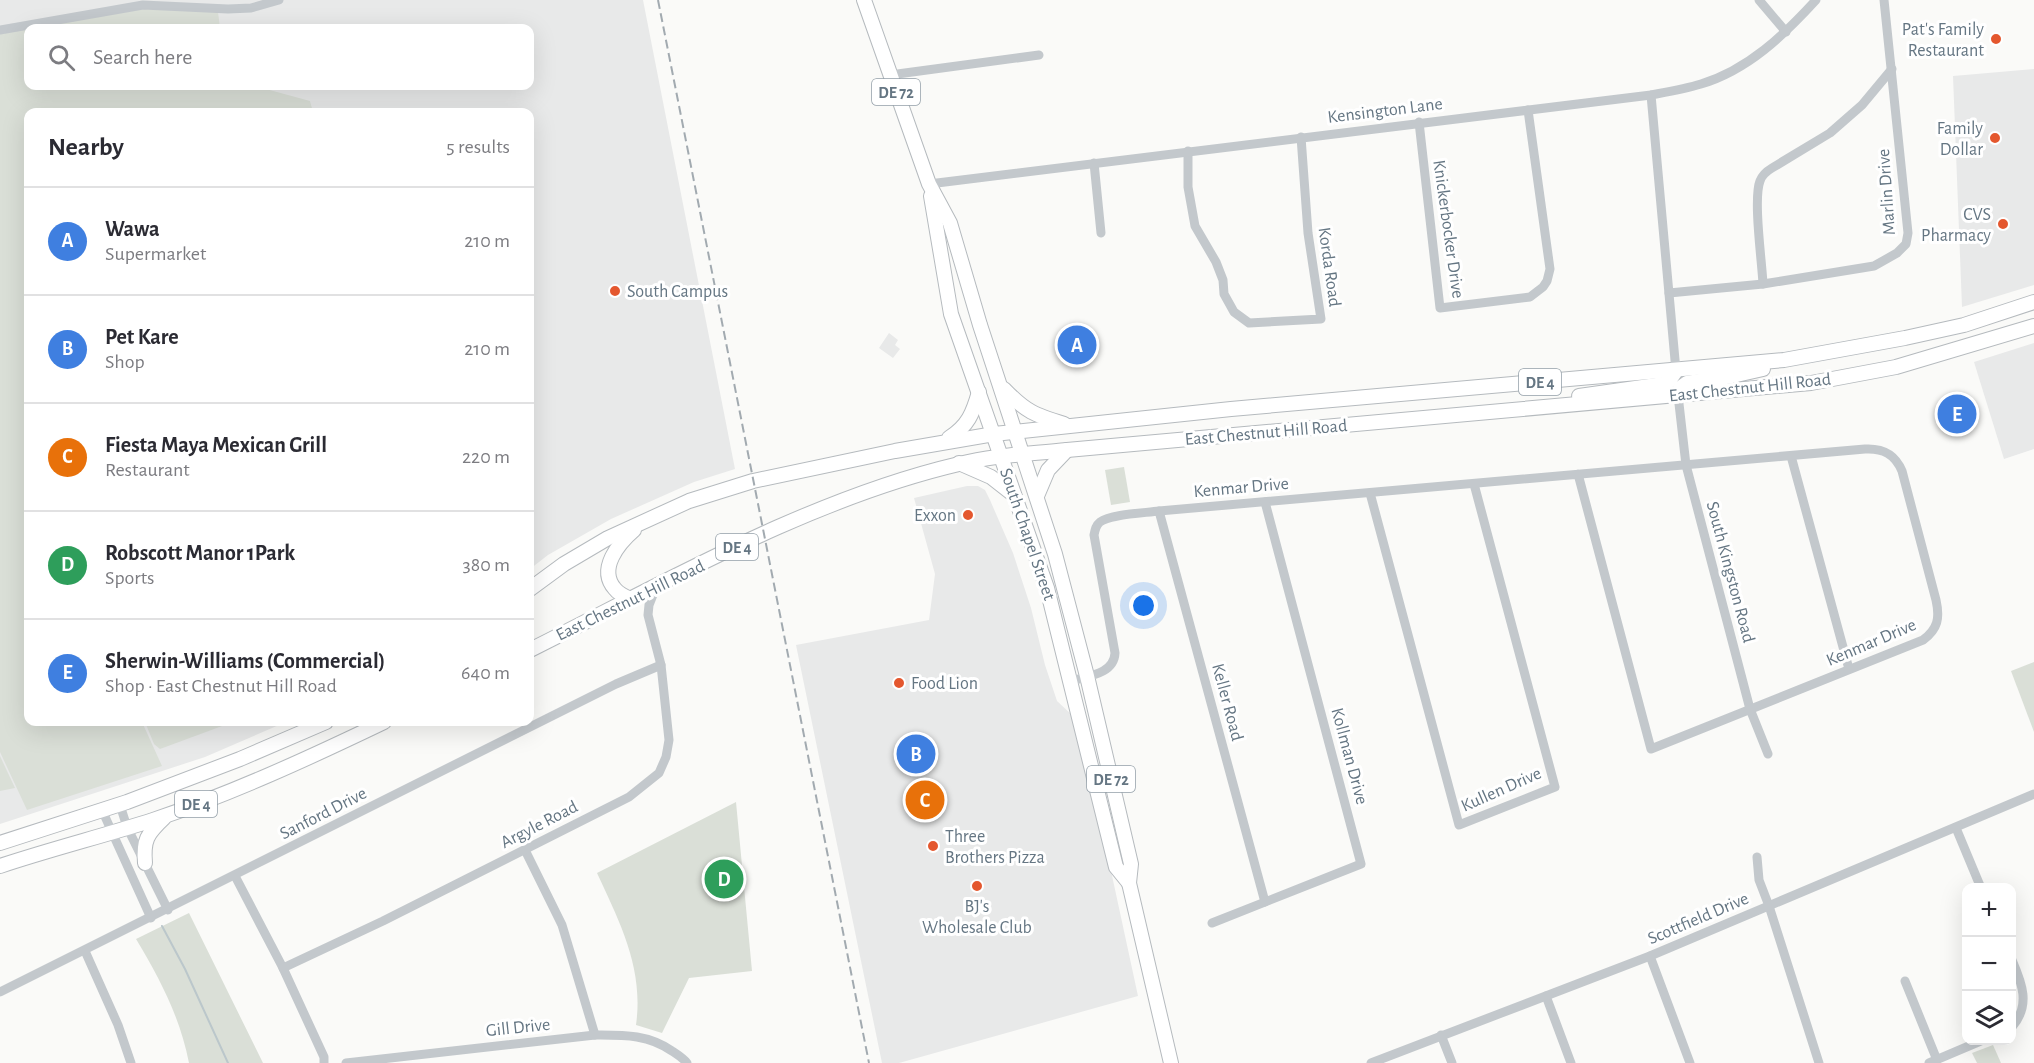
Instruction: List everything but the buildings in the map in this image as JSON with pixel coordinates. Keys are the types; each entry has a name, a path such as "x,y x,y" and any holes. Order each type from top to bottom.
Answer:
{"main road":[{"name":"South Chapel Street","path":"864,0 929,184 950,224 980,326 1055,554 1087,676 1131,864 1129,883 1171,1063"},
{"name":"South Chapel Street","path":"929,184 951,314 1047,588 1116,867 1129,883"},
{"name":"East Chestnut Hill Road","path":"534,586 608,538 689,501 753,481 944,442 994,434 1231,409 1784,360 1905,339 1964,325 2034,302"},
{"name":"East Chestnut Hill Road","path":"534,648 764,534 846,499 959,463 1024,454 1822,381 1896,367 2034,328"},
{"path":"1678,395 1680,388 1687,383 1760,370 1784,360"},
{"path":"1536,408 1576,396 1664,384 1676,371"},
{"path":"1001,385 1018,404 1032,414 1072,426"},
{"path":"944,442 962,429 970,418 979,392"},
{"path":"1037,496 1048,470 1067,450"},
{"path":"959,463 991,477 1016,497"},
{"path":"631,599 614,589 610,580 609,568 612,554 621,541 646,519"},
{"name":"DE 4","path":"0,843 120,804 240,759 317,726"},
{"name":"DE 4","path":"0,866 167,814 248,785 375,726"},
{"path":"145,863 144,844 147,835 167,814"}],"street":[{"path":"34,24 143,5 228,9 251,8 279,0"},
{"path":"1759,0 1786,32"},
{"name":"Kensington Lane","path":"929,184 1651,95 1701,84 1750,61 1786,32 1816,0"},
{"name":"Marlin Drive","path":"1669,293 1763,284 1874,266 1898,253 1906,244 1908,233 1884,0"},
{"path":"0,30 24,26"},
{"path":"890,75 1039,55"},
{"path":"1763,284 1757,197 1760,181 1766,172 1830,133 1862,105 1892,69"},
{"path":"1651,95 1676,371"},
{"name":"Knickerbocker Drive","path":"1419,122 1440,308 1530,297 1548,281 1550,269 1528,110"},
{"name":"Korda Road","path":"1188,151 1188,187 1195,226 1216,262 1223,280 1224,294 1234,312 1249,323 1321,319 1308,233 1301,137"},
{"path":"1094,163 1101,233"},
{"name":"South Kingston Road","path":"1678,395 1686,465 1750,709 1768,754"},
{"name":"Kenmar Drive","path":"1071,681 1109,668 1115,660 1116,653 1095,546 1096,527 1101,521 1111,518 1159,511 1474,483 1578,474 1791,456 1875,448 1892,455 1902,471 1939,610 1936,627 1923,640 1651,749 1578,474"},
{"path":"1791,456 1849,669"},
{"name":"Kullen Drive","path":"1370,493 1459,825 1555,787 1474,483"},
{"name":"Kollman Drive","path":"1212,923 1361,864 1266,502"},
{"name":"Keller Road","path":"1159,511 1265,902"},
{"path":"648,615 656,587"},
{"path":"631,599 648,615"},
{"name":"Argyle Road","path":"283,968 383,921 629,797 659,773 666,758 669,740 662,665 648,615"},
{"name":"Sanford Drive","path":"534,725 616,684 662,665"},
{"name":"Sanford Drive","path":"0,992 533,726"},
{"name":"Scottfield Drive","path":"1371,1063 1650,956 2034,794"},
{"path":"120,804 127,827 168,910"},
{"path":"102,810 151,918"},
{"path":"1956,828 1979,883"},
{"path":"525,850 562,926 595,1035"},
{"path":"1757,857 1759,880 1819,1063"},
{"path":"235,876 283,968 324,1057 324,1063"},
{"path":"85,951 118,1025 131,1063"},
{"path":"1650,956 1690,1063"},
{"path":"2016,970 2024,1000 2016,1021"},
{"path":"1905,981 1933,1061 1973,1045"},
{"path":"1546,996 1571,1063"},
{"name":"Gill Drive","path":"346,1063 595,1035 632,1035 649,1038 687,1063"},
{"path":"1441,1035 1452,1063"}],"shaded area":[{"name":"South Campus","path":"0,0 643,0 735,469 694,482 611,519 548,555 534,566 534,108 24,108 24,726 277,726 205,757 0,824"},
{"path":"144,9 218,12 220,24 55,24"},
{"path":"24,30 24,90 270,90 310,101 312,108 24,108 24,726 144,726 162,766 27,810 0,752 0,34"},
{"path":"2034,69 2034,285 1962,307 1953,76"},
{"path":"889,333 898,340 895,345 900,349 893,358 879,348"},
{"path":"2034,343 2034,449 2004,459 1974,362"},
{"path":"1124,467 1130,502 1111,505 1105,470"},
{"path":"967,486 978,486 985,490 990,500 1013,553 1057,701 1073,716 1108,857 1138,996 899,1063 882,1063 796,645 929,620 935,574 914,498"},
{"path":"2034,662 2034,732 2011,671"},
{"path":"147,726 222,726 160,749 154,744"},
{"path":"0,756 15,788 0,791"},
{"path":"736,802 752,971 689,978 662,1033 636,1025 637,984 633,965 622,928 597,873"},
{"path":"189,913 263,1063 189,1063 168,999 136,939"},
{"path":"1993,1045 2001,1063 1977,1063 1972,1053"}],"waterway":[{"path":"162,926 185,969 228,1063"}],"railway":[{"path":"658,0 869,1063"}],"place":[{"name":"Pat's Family Restaurant","path":"1996,39"},
{"name":"Family Dollar","path":"1995,138"},
{"name":"CVS Pharmacy","path":"2003,224"},
{"name":"South Campus","path":"615,291"},
{"name":"Wawa","path":"1077,345"},
{"name":"Sherwin-Williams (Commercial)","path":"1957,414"},
{"name":"Exxon","path":"968,515"},
{"name":"Food Lion","path":"899,683"},
{"name":"Pet Kare","path":"916,754"},
{"name":"Fiesta Maya Mexican Grill","path":"925,800"},
{"name":"Three Brothers Pizza","path":"933,846"},
{"name":"Robscott Manor 1Park","path":"724,879"},
{"name":"BJ's Wholesale Club","path":"977,886"}]}
